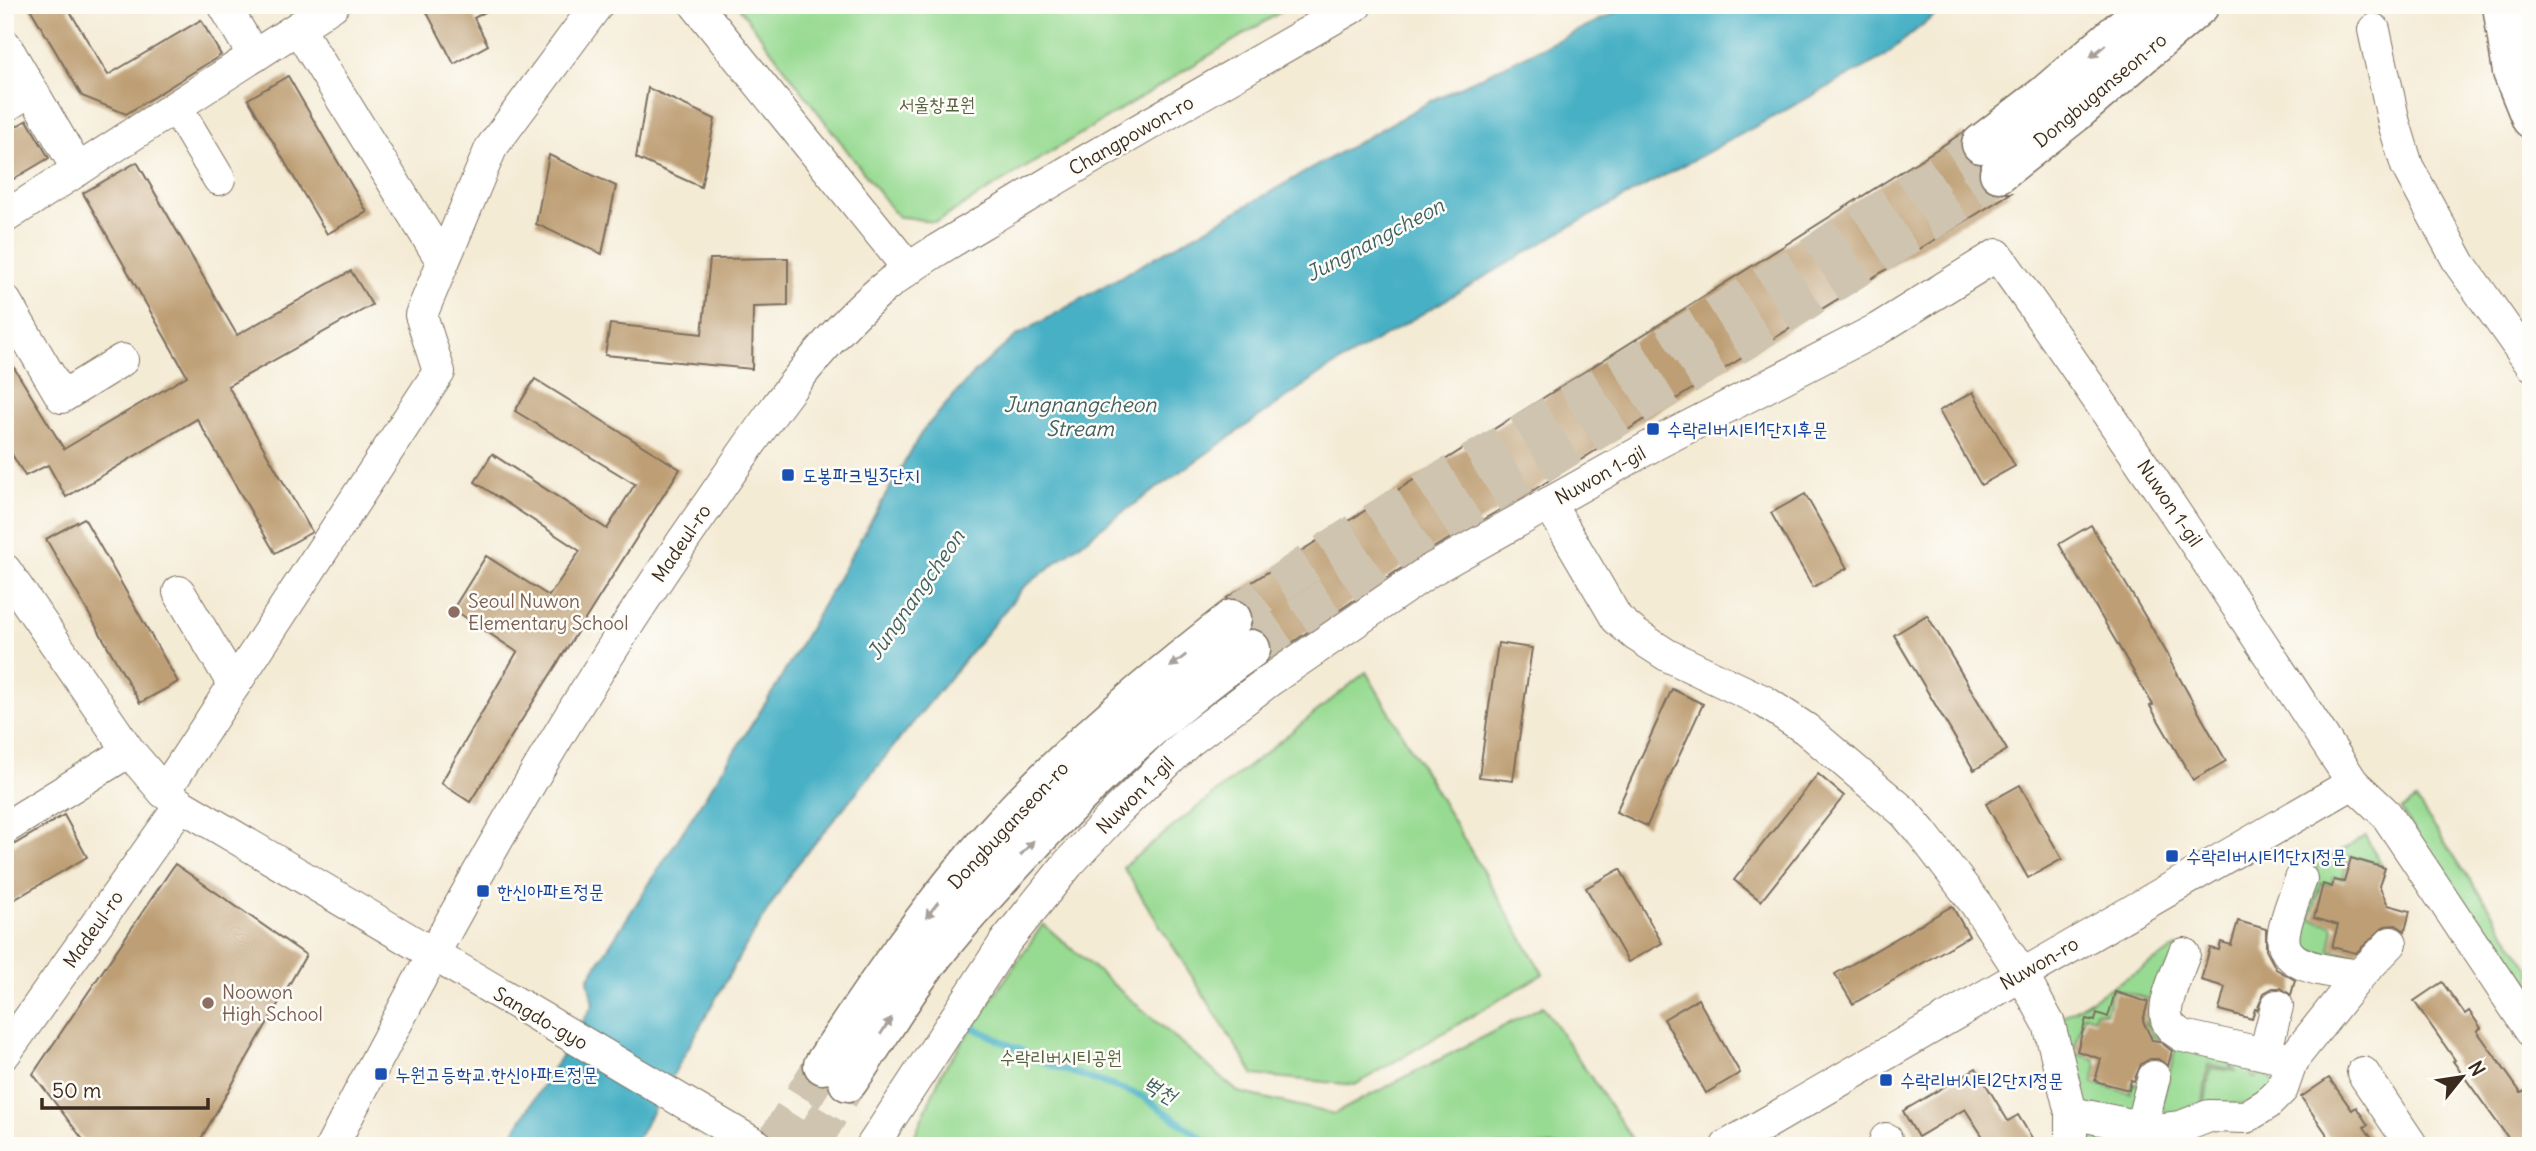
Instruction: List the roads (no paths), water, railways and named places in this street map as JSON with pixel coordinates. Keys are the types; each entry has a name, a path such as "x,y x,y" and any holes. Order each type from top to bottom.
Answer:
{"highway":[{"name":"Dongbuganseon-ro","path":"2149,5 2046,94 1990,158 2094,97 2200,5"},
{"path":"2502,5 2512,72 2531,119"},
{"name":"Dongbuganseon-ro","path":"835,1074 968,914 1033,842 1085,788 1154,725 1242,634"}],"street":[{"path":"224,5 254,57"},
{"path":"5,217 334,5"},
{"path":"696,5 909,269"},
{"name":"Changpowon-ro","path":"909,269 1060,176 1356,5"},
{"name":"Madeul-ro","path":"5,1053 173,798 234,685 439,372 421,315 443,262 491,148 591,8"},
{"path":"298,28 443,262"},
{"path":"2374,30 2394,123 2407,166 2460,264 2531,364"},
{"path":"5,45 18,98 78,170"},
{"path":"176,107 219,179"},
{"name":"Nuwon 1-gil","path":"872,1146 1006,941 1068,864 1120,808 1188,742 1270,680 1429,571 1655,444 1878,329 1997,256 2154,478 2353,783"},
{"name":"Madeul-ro","path":"332,1146 433,955 618,637 773,410 823,350 870,300 909,269"},
{"path":"5,301 62,397 122,360"},
{"path":"1549,503 1617,619 1667,655 1765,702 1806,729 1904,812 1976,904 2021,973 2049,1024 2071,1112 2071,1146"},
{"name":"Sangdo-gyo","path":"5,570 129,751 173,798 758,1146"},
{"path":"179,592 234,685"},
{"path":"5,828 129,751"},
{"path":"2353,783 2386,814 2459,936 2531,1031"},
{"name":"Nuwon-ro","path":"1727,1146 2021,973 2353,783"},
{"path":"2301,879 2283,933 2284,947 2289,957 2300,964 2359,976"},
{"path":"2278,1057 2391,943"},
{"path":"2184,954 2166,1006 2167,1020 2172,1029 2183,1036 2278,1057"},
{"path":"2071,1112 2156,1130 2180,1127 2209,1116 2246,1117 2267,1104 2282,1089 2277,1006"},
{"path":"2363,1073 2412,1146"},
{"path":"2141,1128 2154,1077"}],"water":[{"name":"Jungnangcheon Stream","path":"1631,5 1947,5 1882,58 1571,226 1320,374 1106,524 1023,588 792,871 742,952 633,1146 505,1146 593,1005 588,979 777,685 923,430 975,372 1016,336 1431,101"}],"waterway":[{"name":"벽천","path":"968,1025 1053,1066 1142,1096 1213,1146"}],"tunnel":[{"path":"1232,619 1357,532 1799,263 1981,144"},
{"path":"1251,649 1379,562 1724,353 1953,207 1999,173"},
{"path":"773,1146 823,1065"},
{"path":"810,1146 848,1082"}],"place":[{"name":"수락리버시티1단지후문","path":"1653,429"},
{"name":"도봉파크빌3단지","path":"788,475"},
{"name":"Seoul Nuwon Elementary School","path":"454,612"},
{"name":"수락리버시티1단지정문","path":"2172,856"},
{"name":"한신아파트정문","path":"483,891"},
{"name":"Noowon High School","path":"208,1003"},
{"name":"누원고등학교.한신아파트정문","path":"381,1074"},
{"name":"수락리버시티2단지정문","path":"1886,1080"}],"park label":[{"name":"서울창포원","path":"937,104"},
{"name":"수락리버시티공원","path":"1061,1057"}],"water label":[{"name":"Jungnangcheon","path":"1375,240"},
{"name":"Jungnangcheon","path":"916,595"}]}
